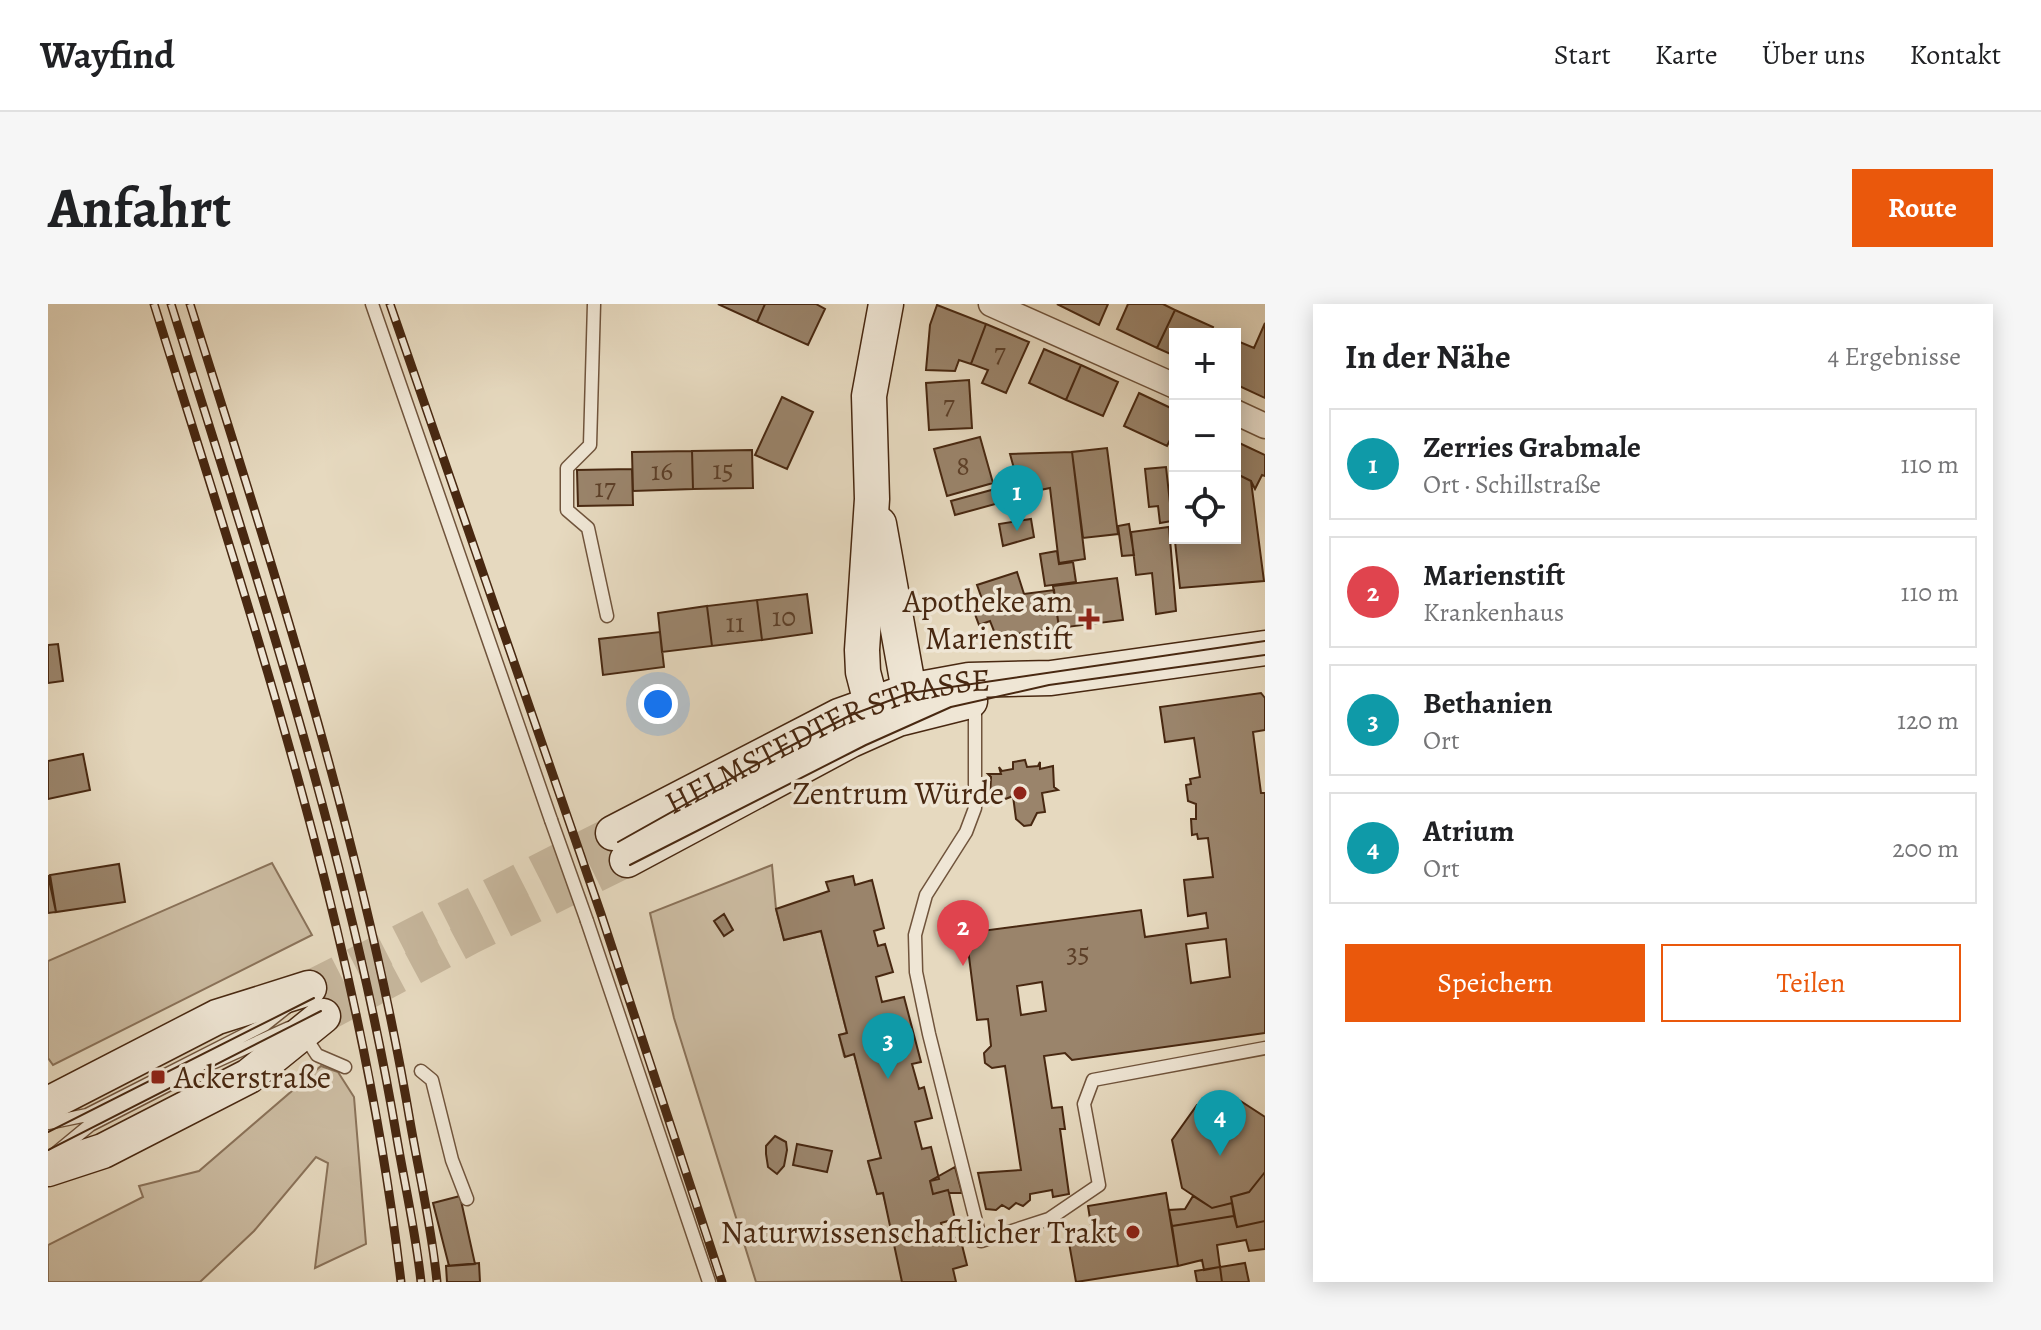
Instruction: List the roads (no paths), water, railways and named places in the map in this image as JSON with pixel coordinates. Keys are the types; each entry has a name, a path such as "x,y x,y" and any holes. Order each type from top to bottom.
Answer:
{"main road":[{"path":"886,304 869,396 872,499 888,564 893,704"},
{"name":"HELMSTEDTER STRASSE","path":"620,846 773,780 893,704 1265,648"},
{"path":"48,1104 217,1017 312,1012"},
{"path":"48,1169 103,1151 249,1076 312,1012"}],"street":[{"path":"991,304 1169,383"},
{"path":"1241,415 1265,426"}],"lane":[{"path":"372,304 709,1282"},
{"path":"594,304 590,445 567,468 567,510 588,528 607,616"},
{"path":"972,690 975,808 966,832 926,895 915,935 916,972 929,1034 981,1241 1049,1219 1099,1185 1084,1104 1093,1080 1265,1048"},
{"path":"312,1012 317,1055 345,1067"},
{"path":"48,1123 87,1115 264,1025 312,1012"},
{"path":"48,1160 90,1125 312,1012"},
{"path":"421,1071 432,1080 452,1160 467,1199"}],"tunnel":[{"path":"309,988 613,833"},
{"path":"323,1016 471,937 627,860"}],"tram line":[{"path":"618,842 851,715 910,693 1265,641"},
{"path":"630,865 866,745 951,707 1049,685 1265,655"},
{"path":"48,1132 314,998"},
{"path":"48,1150 321,1011"}],"railway":[{"path":"154,304 266,666 332,910 360,1033 383,1157 401,1282"},
{"path":"171,304 268,614 354,927 377,1033 421,1282"},
{"path":"190,304 285,609 343,815 391,1022 437,1282"},
{"path":"390,304 601,914 722,1282"}],"place":[{"name":"Zerries Grabmale","path":"1017,531"},
{"name":"Apotheke am Marienstift","path":"1089,619"},
{"name":"Zentrum Würde","path":"1020,793"},
{"name":"Marienstift","path":"963,966"},
{"name":"Ackerstraße","path":"158,1077"},
{"name":"Bethanien","path":"888,1079"},
{"name":"Atrium","path":"1220,1156"},
{"name":"Naturwissenschaftlicher Trakt","path":"1133,1232"}]}
